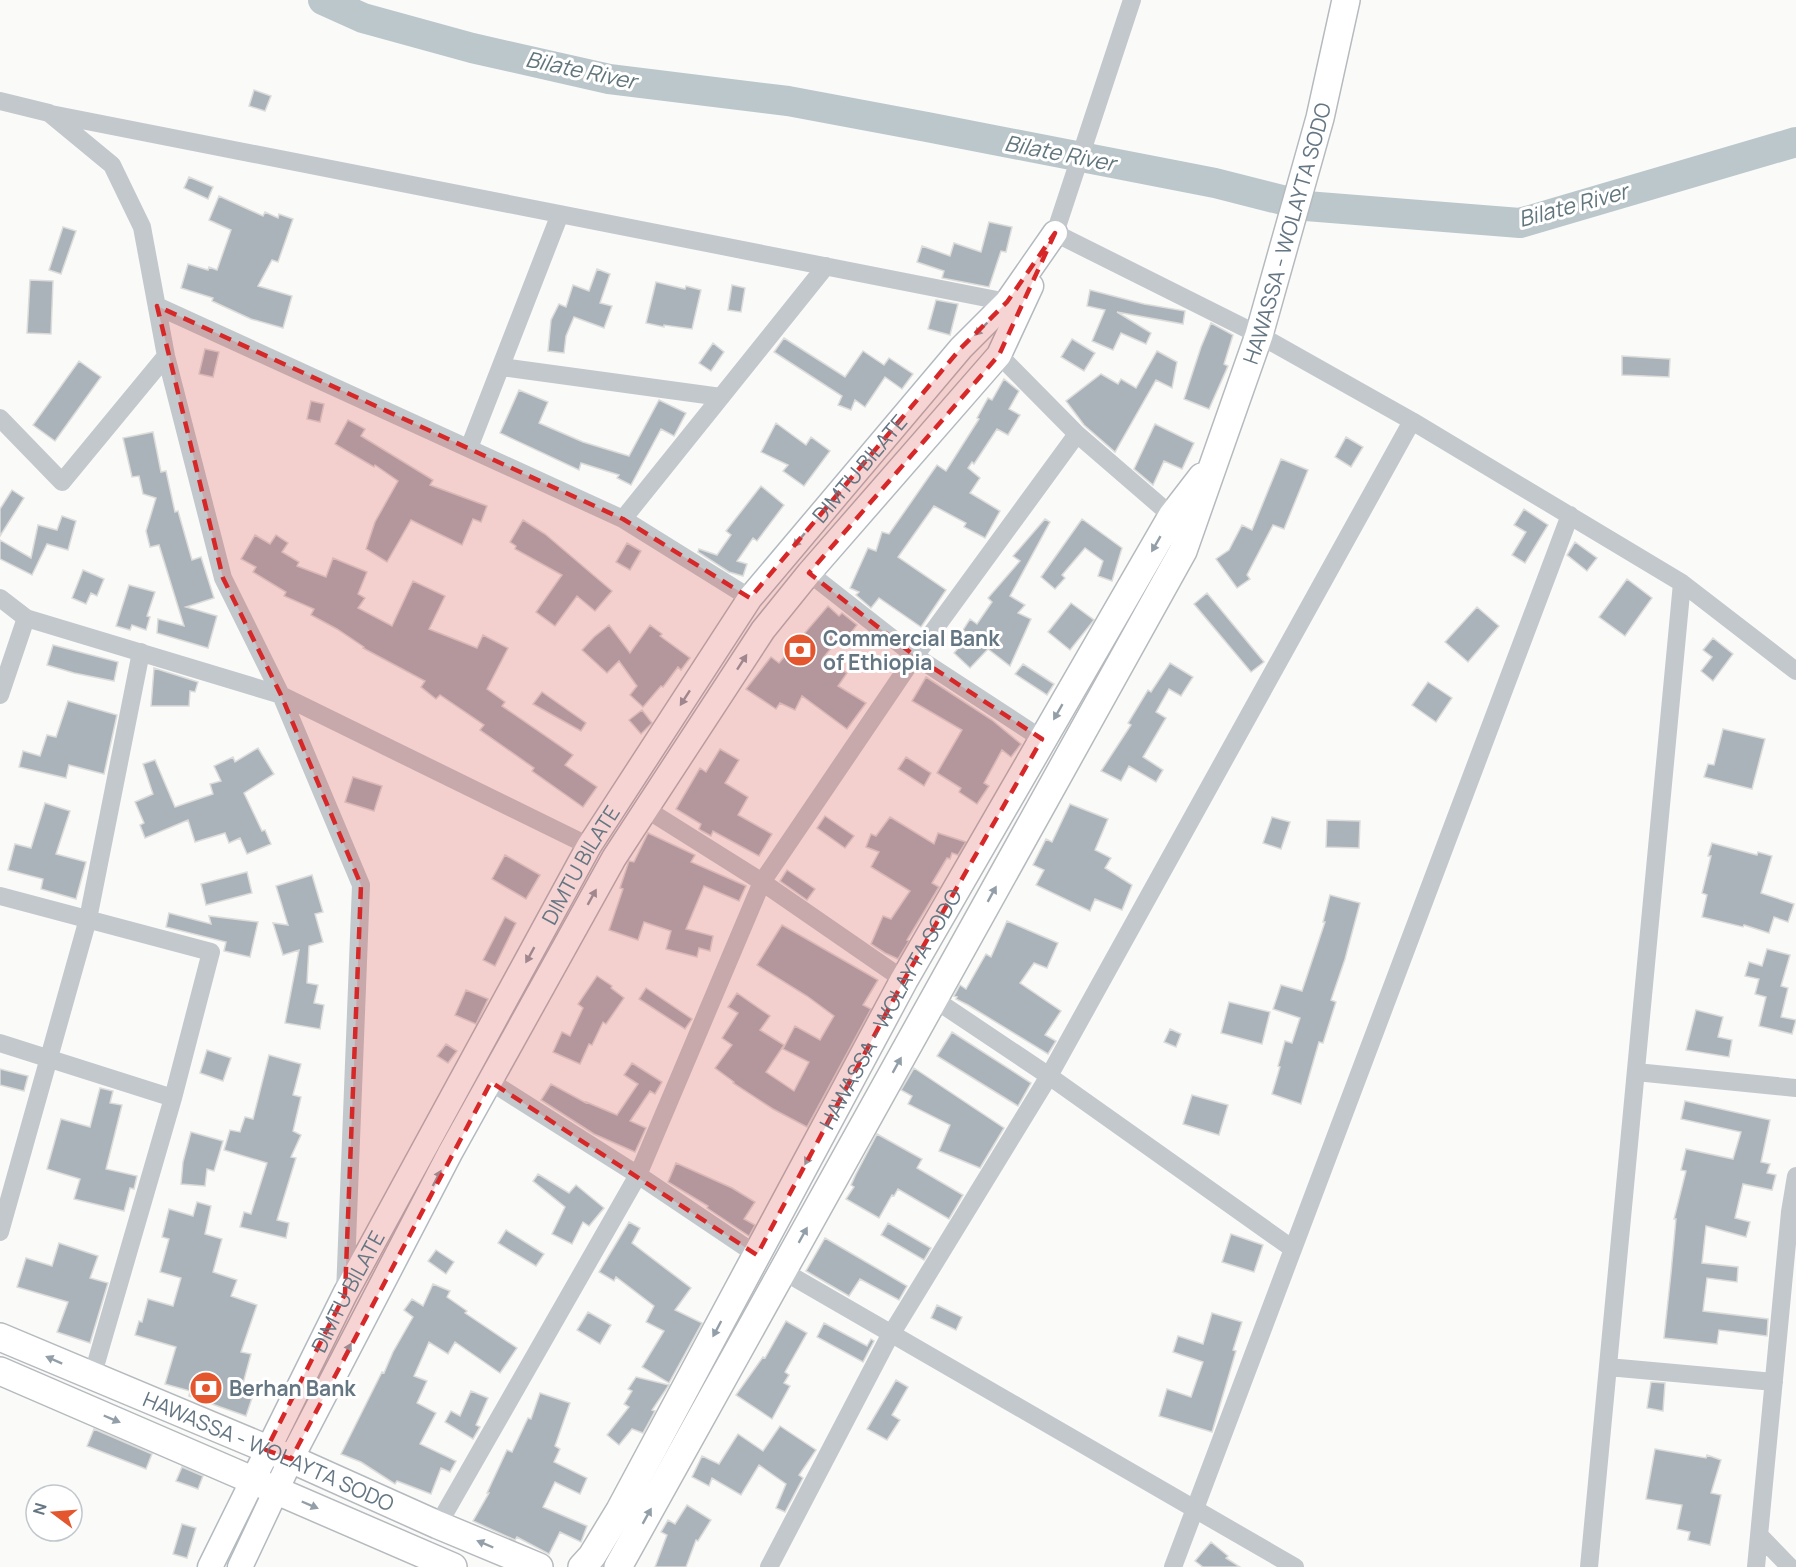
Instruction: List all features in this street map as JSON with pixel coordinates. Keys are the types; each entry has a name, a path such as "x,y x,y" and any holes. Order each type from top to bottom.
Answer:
{"main road":[{"name":"HAWASSA - WOLAYTA SODO","path":"618,1567 1183,550 1258,334 1278,267 1320,118 1346,0"},
{"name":"DIMTU BILATE","path":"210,1567 263,1485 345,1294 589,846 750,598 961,348 1007,302 1055,233"},
{"path":"278,1454 490,1083 614,858 763,630 809,573 999,355 1055,233"},
{"name":"HAWASSA - WOLAYTA SODO","path":"582,1567 592,1556 620,1510 904,980 1172,516 1214,462"},
{"path":"1042,739 1069,755"},
{"path":"904,980 934,999"},
{"path":"757,1256 783,1271"},
{"name":"HAWASSA - WOLAYTA SODO","path":"0,1337 538,1567"},
{"name":"HAWASSA - WOLAYTA SODO","path":"0,1371 453,1567"},
{"name":"DIMTU BILATE","path":"240,1567 263,1485"}],"street":[{"path":"1132,0 1055,233 1258,334 1412,421 1682,583 1796,671"},
{"path":"0,101 49,113 1007,302"},
{"path":"49,113 111,165 142,227 166,356 223,578 281,695 361,885 345,1294"},
{"path":"469,448 560,214"},
{"path":"623,519 826,266"},
{"path":"157,306 623,519 750,598"},
{"path":"999,355 1077,434 1172,516"},
{"path":"0,418 62,482 166,356"},
{"path":"501,367 721,397"},
{"path":"769,1567 892,1334 1049,1076 1412,421"},
{"path":"438,1525 638,1175 762,882 915,656 1077,434"},
{"path":"1173,1567 1570,516"},
{"path":"809,573 915,656 1042,739"},
{"path":"1589,1567 1682,583"},
{"path":"0,598 26,618 281,695 589,846"},
{"path":"0,695 26,618"},
{"path":"0,1232 88,919 141,652"},
{"path":"646,809 762,882 904,980"},
{"path":"0,896 211,952 173,1098 92,1377"},
{"path":"934,999 1049,1076 1293,1249"},
{"path":"0,1043 173,1098"},
{"path":"1636,1072 1796,1088"},
{"path":"490,1083 638,1175 757,1256"},
{"path":"1756,1567 1796,1176"},
{"path":"783,1271 1295,1567"},
{"path":"1608,1367 1774,1382"},
{"path":"1760,1536 1790,1567"}],"highlighted area":[{"path":"1055,233 999,355 809,573 915,656 1042,739 904,980 757,1255 491,1082 291,1459 266,1450 345,1294 361,885 281,695 223,578 157,306 623,519 750,598 961,348 1007,302"}],"building":[{"path":"254,90 271,96 265,111 249,106"},
{"path":"189,177 213,187 208,199 184,188"},
{"path":"219,196 263,216 265,212 278,218 279,214 293,219 278,262 272,260 258,286 292,296 283,328 251,319 212,301 213,298 181,288 188,264 208,270 209,267 217,270 231,230 209,220"},
{"path":"989,222 1012,227 1006,252 1001,251 989,287 942,278 944,271 917,262 922,246 950,256 954,243 981,252"},
{"path":"63,227 76,231 61,274 49,270"},
{"path":"597,269 610,274 600,303 612,306 604,328 574,317 566,336 564,353 548,351 551,320 559,304 566,307 573,285 589,291"},
{"path":"30,280 53,281 51,334 27,333"},
{"path":"656,282 685,289 686,286 701,290 692,329 646,323"},
{"path":"732,285 745,288 741,312 728,310"},
{"path":"1090,290 1144,304 1185,311 1183,324 1117,312 1151,333 1146,344 1121,333 1113,350 1092,341 1105,310 1087,306"},
{"path":"936,300 958,304 950,335 928,329"},
{"path":"1211,323 1233,335 1224,364 1228,366 1209,409 1184,399"},
{"path":"784,338 845,377 863,351 884,365 889,358 913,374 902,389 885,377 865,407 855,400 851,410 838,405 842,396 774,352"},
{"path":"1072,339 1095,353 1084,371 1061,357"},
{"path":"713,343 724,352 711,371 699,363"},
{"path":"205,349 219,352 213,377 199,374"},
{"path":"1157,351 1177,362 1172,388 1156,380 1115,452 1084,425 1066,401 1101,374 1118,384 1121,379 1136,388"},
{"path":"1622,356 1670,359 1669,377 1622,375"},
{"path":"79,361 101,377 55,441 33,425"},
{"path":"1004,379 1019,391 1009,409 1020,415 1008,435 997,429 974,464 972,462 968,468 980,478 970,493 1000,511 985,538 964,527 966,523 934,506 898,557 946,590 921,627 879,598 871,608 856,595 859,592 850,588 868,548 876,551 882,532 889,534 937,465 946,471 979,419 977,418 988,398 992,400"},
{"path":"519,390 548,402 539,423 583,442 629,456 659,400 686,413 674,436 661,429 631,485 617,478 619,475 581,463 579,470 500,433"},
{"path":"311,401 324,404 320,422 307,419"},
{"path":"348,420 365,429 361,436 433,480 430,485 487,506 481,522 473,519 462,545 411,520 387,562 366,549 375,522 398,481 375,465 374,467 335,444"},
{"path":"776,423 806,445 811,437 830,451 804,486 783,471 788,465 761,452"},
{"path":"1155,424 1194,443 1182,469 1164,461 1153,485 1134,469"},
{"path":"153,432 161,472 166,471 175,512 178,511 192,560 201,557 214,598 186,607 217,616 208,648 157,633 158,619 184,626 159,545 150,547 146,531 156,498 143,494 139,476 132,477 123,438"},
{"path":"1346,437 1363,447 1351,467 1335,457"},
{"path":"1281,459 1308,470 1284,529 1273,525 1247,575 1250,579 1237,588 1216,559 1229,550 1242,525 1252,530"},
{"path":"761,486 784,505 757,541 753,538 737,561 747,564 743,576 729,572 698,552 699,549 717,555 731,535 726,531"},
{"path":"12,490 24,498 0,536 0,509"},
{"path":"1524,509 1548,525 1525,563 1512,555 1526,532 1514,525"},
{"path":"62,516 76,521 68,550 47,544 32,575 0,559 0,540 31,558 38,525 57,530"},
{"path":"1045,519 1050,522 1010,596 1025,605 1018,613 1031,619 1010,666 988,649 970,668 954,653 969,635 963,630 970,619 977,624 992,602 988,598 1020,561 1013,556"},
{"path":"1082,519 1122,548 1112,581 1098,576 1103,561 1085,548 1062,575 1065,578 1055,589 1041,577"},
{"path":"523,520 545,534 612,591 595,611 577,596 555,626 536,612 562,575 515,549 516,546 510,542"},
{"path":"255,535 270,544 276,535 288,543 282,552 299,562 297,566 326,577 333,558 367,572 358,594 365,598 358,608 392,626 413,581 445,596 429,629 477,648 483,635 508,648 487,689 505,702 502,706 573,755 565,765 597,787 583,807 532,771 534,768 480,730 484,725 440,695 436,699 421,687 425,681 363,648 337,629 311,615 314,609 284,596 286,592 253,572 256,567 241,559"},
{"path":"1575,542 1597,558 1587,571 1567,555"},
{"path":"627,543 641,551 630,570 616,562"},
{"path":"83,570 104,579 97,596 91,593 86,604 72,598"},
{"path":"1627,579 1652,598 1625,636 1599,617"},
{"path":"129,585 155,592 147,616 150,617 146,630 132,625 130,630 116,626"},
{"path":"1207,593 1264,662 1251,672 1194,604"},
{"path":"1071,603 1094,620 1070,650 1048,632"},
{"path":"828,606 839,616 842,613 857,625 847,638 842,635 823,658 847,673 838,686 866,703 847,729 802,696 795,710 780,703 776,709 746,689 771,657 779,663"},
{"path":"1477,607 1499,626 1468,662 1445,642"},
{"path":"609,625 630,653 650,625 662,634 660,636 690,658 681,670 678,667 663,687 661,686 643,707 630,695 637,686 619,661 607,673 582,650"},
{"path":"1713,638 1733,654 1713,681 1701,671 1712,657 1703,650"},
{"path":"53,645 118,662 114,681 47,665"},
{"path":"1170,663 1193,677 1181,696 1169,689 1156,712 1166,718 1143,757 1163,770 1156,782 1129,766 1121,781 1101,771 1131,725 1128,723 1148,690 1151,692"},
{"path":"1023,664 1054,684 1047,695 1015,674"},
{"path":"154,668 198,682 195,692 190,691 189,706 151,706"},
{"path":"926,677 992,720 1021,744 1011,757 1002,750 984,783 989,786 977,804 959,792 961,788 937,773 962,730 912,701"},
{"path":"1428,682 1452,698 1436,722 1412,705"},
{"path":"542,692 586,723 581,731 533,704"},
{"path":"68,701 117,715 104,774 69,765 66,778 19,767 23,751 40,756 47,735 56,737"},
{"path":"642,710 652,723 641,734 629,720"},
{"path":"1723,729 1765,739 1752,789 1704,777 1708,764 1714,765"},
{"path":"258,748 274,774 244,793 262,831 265,830 271,844 247,854 240,838 229,843 225,833 195,842 188,820 145,838 140,825 144,823 135,802 153,794 143,764 155,760 175,807 213,794 210,784 221,781 214,766 233,757 235,762"},
{"path":"720,749 739,760 725,783 748,797 738,815 772,834 759,856 713,831 711,836 702,831 699,829 701,824 676,809 700,768 706,772"},
{"path":"906,757 931,773 924,786 898,769"},
{"path":"353,777 382,786 374,811 345,802"},
{"path":"45,803 70,811 56,854 86,862 76,899 41,889 43,879 8,870 15,844 31,848"},
{"path":"1070,804 1108,819 1095,850 1111,858 1105,868 1132,885 1122,910 1095,899 1090,911 1036,885 1044,870 1033,865 1046,839 1052,842"},
{"path":"825,816 854,836 845,848 817,828"},
{"path":"890,817 934,844 938,833 966,842 958,855 952,853 950,859 947,858 932,883 939,887 898,959 871,944 883,916 891,919 910,891 871,867 879,852 866,847 871,834 876,836"},
{"path":"1272,817 1290,822 1281,849 1263,843"},
{"path":"1327,820 1360,821 1359,848 1326,847"},
{"path":"648,833 695,855 691,862 746,886 739,901 704,886 686,929 713,936 710,951 699,948 697,957 666,949 671,931 644,922 638,940 609,930 623,889 620,888 629,861 634,862"},
{"path":"1712,843 1757,855 1758,852 1772,856 1761,893 1794,904 1788,922 1774,917 1769,933 1744,925 1743,927 1702,917 1707,895 1702,893"},
{"path":"505,855 540,875 526,899 492,879"},
{"path":"787,870 815,889 807,900 780,881"},
{"path":"247,872 252,893 206,905 201,884"},
{"path":"312,875 323,912 315,914 323,942 309,946 307,983 318,985 314,1003 324,1005 320,1029 285,1023 299,950 283,955 273,923 288,925 276,886"},
{"path":"1330,895 1360,903 1331,1000 1336,1002 1323,1043 1319,1042 1301,1104 1272,1094 1285,1041 1292,1043 1300,1018 1273,1009 1281,985 1302,991 1325,922 1323,922"},
{"path":"169,913 211,924 209,916 258,922 250,957 224,951 226,942 166,927"},
{"path":"505,917 516,923 495,966 483,960"},
{"path":"1007,921 1058,943 1047,968 1034,963 1020,983 1061,1011 1045,1035 1056,1041 1048,1054 954,996 960,985 966,989 986,954 991,957"},
{"path":"782,925 878,980 863,1005 871,1009 807,1127 773,1109 733,1083 715,1068 732,1045 722,1038 738,1013 728,1007 737,993 770,1016 760,1030 784,1045 766,1072 794,1091 809,1062 783,1049 795,1026 820,1040 834,1016 757,965"},
{"path":"1767,949 1790,955 1781,986 1788,988 1781,1017 1796,1020 1792,1034 1759,1026 1766,997 1755,994 1759,979 1745,976 1749,962 1762,966"},
{"path":"597,976 624,998 606,1024 603,1022 580,1064 553,1052 562,1032 570,1036 583,1008 578,1004"},
{"path":"646,988 692,1019 685,1029 639,999"},
{"path":"466,990 488,999 476,1024 455,1015"},
{"path":"1229,1002 1270,1012 1262,1044 1221,1033"},
{"path":"1696,1010 1723,1017 1718,1037 1732,1040 1729,1057 1686,1050"},
{"path":"1170,1029 1181,1034 1176,1047 1164,1042"},
{"path":"952,1032 1031,1083 1018,1106 937,1056"},
{"path":"446,1044 457,1051 448,1063 437,1056"},
{"path":"207,1050 231,1058 223,1081 200,1073"},
{"path":"269,1055 301,1064 293,1095 301,1097 293,1131 301,1135 291,1157 296,1158 277,1220 289,1223 286,1238 240,1227 244,1212 251,1214 267,1163 224,1150 230,1130 240,1132 245,1117 253,1119"},
{"path":"632,1063 662,1082 655,1094 650,1091 630,1121 646,1128 635,1152 594,1134 541,1100 551,1084 586,1103 617,1115 638,1084 624,1075"},
{"path":"914,1068 1004,1128 980,1168 939,1151 950,1125 908,1104 912,1096 901,1090"},
{"path":"0,1069 28,1076 24,1091 0,1085"},
{"path":"100,1088 113,1091 110,1103 122,1105 106,1169 137,1176 134,1189 130,1188 124,1211 74,1199 80,1179 47,1169 61,1119 90,1127"},
{"path":"1192,1095 1228,1105 1219,1135 1183,1124"},
{"path":"1685,1101 1770,1120 1761,1162 1770,1164 1767,1173 1776,1175 1772,1190 1743,1184 1735,1218 1750,1222 1746,1237 1706,1226 1702,1263 1738,1267 1737,1282 1707,1278 1703,1311 1768,1319 1767,1336 1719,1330 1717,1344 1664,1338 1676,1219 1674,1219 1686,1171 1681,1170 1686,1149 1733,1159 1741,1132 1681,1119"},
{"path":"191,1132 223,1141 214,1171 207,1169 205,1186 181,1184 183,1162"},
{"path":"877,1134 922,1159 917,1168 963,1195 949,1219 898,1189 879,1218 846,1199 854,1187 851,1185"},
{"path":"676,1163 732,1188 755,1202 744,1219 755,1225 749,1236 707,1208 708,1206 668,1182"},
{"path":"538,1174 569,1193 576,1185 604,1208 589,1226 583,1222 572,1244 552,1234 565,1207 533,1181"},
{"path":"197,1202 211,1206 205,1234 222,1239 213,1272 237,1280 231,1296 257,1305 241,1352 251,1354 241,1391 253,1395 246,1416 189,1396 190,1391 165,1384 176,1347 135,1335 139,1321 142,1322 148,1299 173,1306 181,1278 160,1272 169,1239 162,1237 169,1209 193,1216"},
{"path":"629,1222 640,1228 632,1243 691,1288 675,1310 702,1323 669,1383 642,1367 664,1331 646,1322 654,1306 616,1277 614,1281 599,1272"},
{"path":"888,1223 931,1248 924,1260 881,1235"},
{"path":"506,1230 544,1254 536,1266 498,1243"},
{"path":"1231,1234 1263,1245 1254,1272 1222,1262"},
{"path":"825,1238 907,1286 899,1300 860,1279 849,1296 806,1271"},
{"path":"59,1243 98,1256 90,1278 108,1283 90,1343 57,1332 68,1302 17,1287 26,1258 52,1266"},
{"path":"436,1250 454,1262 446,1274 428,1261"},
{"path":"433,1284 450,1291 447,1297 467,1311 465,1313 517,1348 500,1373 455,1342 448,1354 429,1342 414,1376 427,1381 417,1403 436,1413 420,1444 456,1461 450,1472 441,1468 431,1494 397,1481 395,1484 361,1462 341,1454 382,1372 384,1373 413,1317 404,1310 412,1299 423,1306"},
{"path":"937,1305 962,1317 956,1330 931,1318"},
{"path":"588,1312 611,1325 600,1344 577,1330"},
{"path":"1212,1313 1242,1322 1233,1350 1236,1351 1212,1432 1159,1416 1167,1389 1191,1397 1203,1362 1173,1352 1178,1336 1203,1344"},
{"path":"786,1321 807,1333 785,1372 789,1375 784,1383 790,1386 772,1419 736,1395 763,1357 765,1358"},
{"path":"824,1323 867,1346 871,1339 874,1341 863,1362 817,1337"},
{"path":"636,1377 669,1385 652,1410 655,1411 643,1433 632,1429 619,1445 607,1435 629,1407 624,1404 632,1391 628,1389"},
{"path":"896,1380 908,1387 892,1415 900,1420 887,1440 867,1429"},
{"path":"1651,1382 1665,1383 1663,1411 1647,1408"},
{"path":"471,1391 488,1398 476,1425 480,1427 473,1439 445,1422 451,1411 460,1416"},
{"path":"540,1393 570,1403 555,1446 560,1449 554,1462 587,1478 580,1494 555,1482 543,1507 587,1526 581,1542 560,1532 549,1554 517,1537 515,1540 473,1521 489,1493 487,1493 507,1450 512,1452 528,1418 531,1419"},
{"path":"780,1426 816,1450 799,1475 803,1478 785,1512 776,1508 786,1484 759,1465 741,1495 712,1478 709,1486 692,1477 702,1456 719,1464 738,1434 763,1451"},
{"path":"94,1429 152,1454 146,1469 87,1446"},
{"path":"1655,1449 1706,1458 1707,1455 1721,1460 1711,1493 1721,1495 1710,1545 1688,1540 1690,1532 1677,1529 1682,1505 1646,1499"},
{"path":"182,1467 203,1476 198,1489 176,1481"},
{"path":"687,1505 711,1520 698,1541 696,1540 686,1567 655,1567 667,1535 661,1532 668,1520 675,1524"},
{"path":"182,1524 196,1528 187,1558 173,1554"},
{"path":"1211,1542 1228,1556 1226,1558 1240,1567 1203,1567 1195,1561"}],"waterway":[{"name":"Bilate River","path":"323,0 363,18 472,48 609,79 788,101 1215,183 1306,206 1520,223 1796,142"}],"place":[{"name":"Commercial Bank of Ethiopia","path":"800,650"},
{"name":"Berhan Bank","path":"206,1388"}]}
